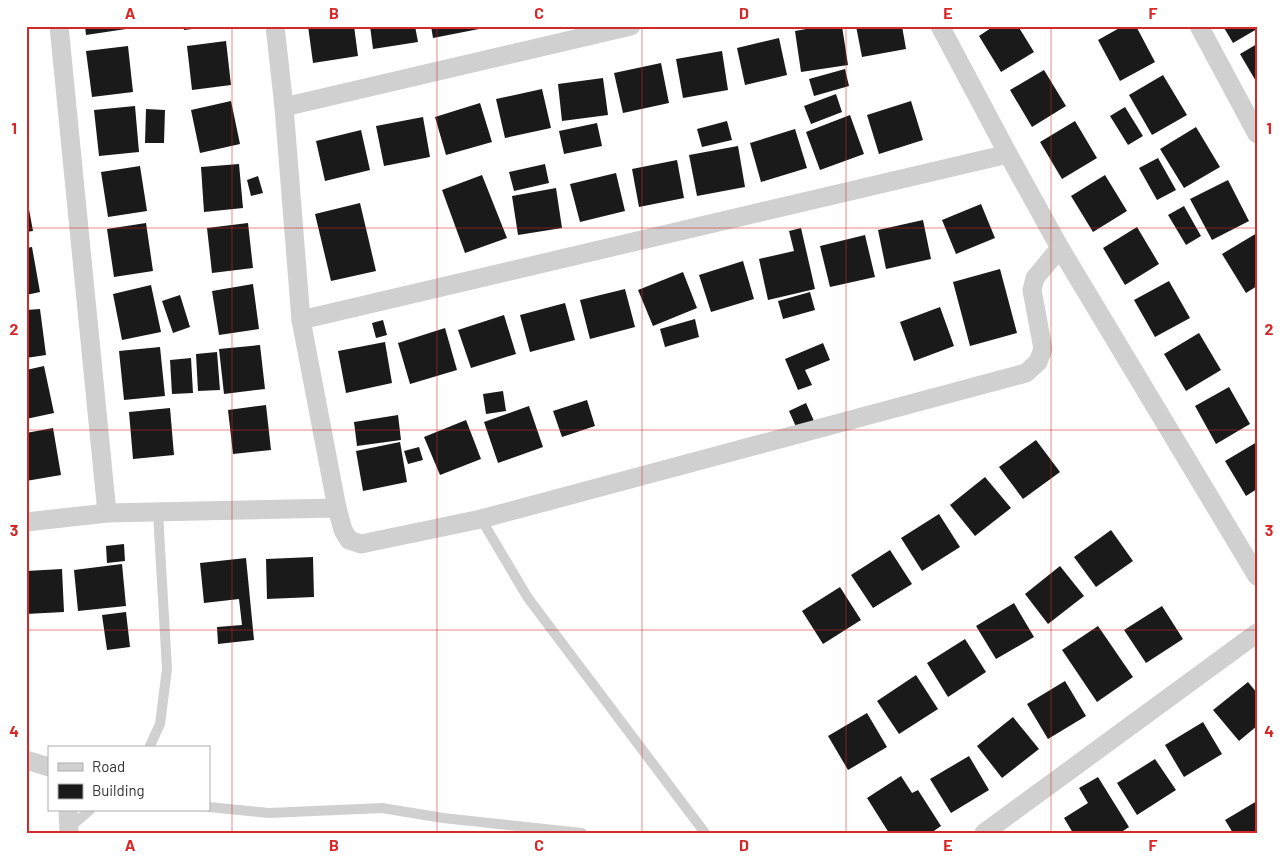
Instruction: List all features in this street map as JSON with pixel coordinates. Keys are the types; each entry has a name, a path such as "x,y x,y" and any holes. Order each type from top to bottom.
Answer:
{"street":[{"path":"59,26 107,513"},
{"path":"275,26 284,107 302,320 336,508 349,540 361,544 481,519 1026,373 1038,362 1043,348 1032,290 1035,278 1060,248"},
{"path":"284,107 632,26"},
{"path":"940,26 1060,248 1257,576"},
{"path":"1199,26 1257,134"},
{"path":"302,320 1008,154"},
{"path":"26,522 107,513 336,508"},
{"path":"984,832 1257,633"},
{"path":"26,760 48,767"}],"lane":[{"path":"150,746 160,724 166,669 158,513"},
{"path":"481,519 528,598 705,833"},
{"path":"210,807 269,813 382,808 443,818 582,833"},
{"path":"68,824 87,812"}],"building":[{"path":"85,26 125,26 126,29 86,35"},
{"path":"183,26 208,26 208,27 184,30"},
{"path":"308,26 354,26 358,56 313,63"},
{"path":"370,26 415,26 418,42 373,49"},
{"path":"431,26 478,26 479,29 433,38"},
{"path":"823,26 842,26 848,65 801,72 795,31"},
{"path":"856,26 902,26 906,49 862,57"},
{"path":"994,26 1018,26 1034,52 1001,72 979,36"},
{"path":"1123,26 1136,26 1155,62 1120,81 1098,40"},
{"path":"1223,26 1257,26 1257,29 1233,43"},
{"path":"779,38 787,75 745,85 737,48"},
{"path":"226,41 231,85 192,90 187,46"},
{"path":"1257,44 1257,83 1240,54"},
{"path":"128,46 133,92 92,97 86,51"},
{"path":"722,51 728,90 683,98 676,59"},
{"path":"661,63 669,103 623,113 614,73"},
{"path":"845,69 849,86 814,96 809,79"},
{"path":"1044,70 1066,106 1032,127 1010,90"},
{"path":"1163,75 1187,115 1152,135 1129,95"},
{"path":"603,78 608,115 562,121 558,84"},
{"path":"542,89 551,128 505,138 496,99"},
{"path":"836,94 842,112 811,124 804,106"},
{"path":"231,101 240,144 200,153 191,110"},
{"path":"911,101 923,140 879,154 867,115"},
{"path":"480,103 492,142 446,155 435,117"},
{"path":"135,106 139,152 99,156 94,110"},
{"path":"1125,107 1143,136 1128,145 1110,116"},
{"path":"146,109 165,110 164,143 145,143"},
{"path":"850,115 864,154 820,170 806,132"},
{"path":"423,117 430,157 384,166 376,126"},
{"path":"727,121 732,140 702,147 697,129"},
{"path":"1075,121 1097,158 1062,179 1040,142"},
{"path":"597,123 602,146 564,154 559,131"},
{"path":"1196,127 1220,167 1184,188 1160,149"},
{"path":"795,129 807,168 761,182 750,143"},
{"path":"361,130 370,170 325,181 316,141"},
{"path":"738,146 745,187 697,196 689,155"},
{"path":"1158,158 1176,190 1157,200 1139,168"},
{"path":"677,160 684,198 639,207 632,169"},
{"path":"239,164 243,208 204,212 201,167"},
{"path":"545,164 549,183 514,191 509,172"},
{"path":"140,166 147,211 108,217 101,172"},
{"path":"616,173 625,211 580,222 570,184"},
{"path":"482,175 507,238 465,253 442,190"},
{"path":"1105,175 1127,211 1093,232 1071,196"},
{"path":"258,176 263,193 251,196 247,180"},
{"path":"1228,180 1249,221 1212,240 1190,199"},
{"path":"556,188 562,228 518,235 512,196"},
{"path":"26,193 33,231 26,232"},
{"path":"360,203 376,271 331,281 315,214"},
{"path":"981,204 995,238 956,254 942,220"},
{"path":"1184,206 1201,236 1186,245 1168,215"},
{"path":"923,220 931,259 886,269 878,230"},
{"path":"146,223 153,271 114,277 107,229"},
{"path":"248,223 253,268 212,273 207,228"},
{"path":"1137,227 1159,264 1125,285 1103,248"},
{"path":"801,228 815,289 768,300 759,259 794,251 789,231"},
{"path":"1257,233 1257,286 1246,293 1222,254"},
{"path":"865,235 875,277 830,287 820,246"},
{"path":"32,247 40,292 26,295 26,248"},
{"path":"743,261 754,299 711,312 699,275"},
{"path":"1000,269 1017,333 970,346 953,282"},
{"path":"683,272 697,308 653,326 638,290"},
{"path":"1169,281 1190,318 1155,337 1134,300"},
{"path":"253,284 259,329 219,335 212,291"},
{"path":"151,285 161,332 122,340 113,294"},
{"path":"625,289 635,327 590,339 580,300"},
{"path":"810,292 815,310 783,319 778,301"},
{"path":"180,295 190,327 173,333 162,301"},
{"path":"565,303 575,340 530,352 520,315"},
{"path":"940,307 954,346 914,361 900,322"},
{"path":"40,309 46,355 26,358 26,310"},
{"path":"504,315 516,354 471,368 458,330"},
{"path":"695,319 699,337 665,347 660,329"},
{"path":"383,320 387,335 376,338 372,323"},
{"path":"445,328 457,370 410,384 398,343"},
{"path":"1199,333 1221,370 1186,391 1164,354"},
{"path":"385,342 392,383 346,393 338,351"},
{"path":"823,343 830,360 805,370 812,385 798,390 785,359"},
{"path":"260,345 265,389 224,394 219,349"},
{"path":"160,347 165,396 124,400 119,351"},
{"path":"217,352 220,390 198,391 196,354"},
{"path":"191,358 193,393 172,394 170,360"},
{"path":"44,366 54,413 26,419 26,370"},
{"path":"1229,387 1250,424 1216,444 1195,406"},
{"path":"503,391 506,411 486,414 483,394"},
{"path":"587,400 595,426 562,437 553,411"},
{"path":"806,403 814,421 797,429 789,411"},
{"path":"266,405 271,450 233,454 228,410"},
{"path":"529,406 543,447 498,463 484,422"},
{"path":"170,408 174,455 133,459 129,412"},
{"path":"398,415 401,440 357,446 354,422"},
{"path":"466,420 481,459 440,475 424,437"},
{"path":"53,428 61,475 26,481 26,433"},
{"path":"1036,440 1060,472 1023,499 999,467"},
{"path":"400,442 407,482 363,491 356,451"},
{"path":"1257,442 1257,489 1246,496 1225,461"},
{"path":"419,447 423,460 408,464 404,451"},
{"path":"985,477 1011,508 975,536 950,505"},
{"path":"939,514 960,547 922,571 901,538"},
{"path":"1111,530 1133,561 1096,587 1074,557"},
{"path":"124,544 125,561 107,563 106,546"},
{"path":"890,550 912,584 873,608 851,575"},
{"path":"313,557 314,597 267,599 266,559"},
{"path":"246,558 254,640 218,644 217,627 242,625 239,599 204,603 200,563"},
{"path":"122,564 126,606 78,611 74,570"},
{"path":"1060,566 1084,596 1048,624 1025,594"},
{"path":"62,569 64,612 26,614 26,571"},
{"path":"840,587 861,620 823,644 802,611"},
{"path":"1014,603 1034,637 996,659 976,626"},
{"path":"1162,606 1183,639 1146,663 1124,630"},
{"path":"126,612 130,647 107,650 102,615"},
{"path":"1098,626 1133,677 1097,702 1062,650"},
{"path":"965,639 986,672 948,697 927,663"},
{"path":"916,675 938,709 899,734 877,701"},
{"path":"1065,681 1086,716 1048,739 1027,704"},
{"path":"1248,682 1257,693 1257,726 1239,741 1213,710"},
{"path":"867,713 887,747 848,770 828,736"},
{"path":"1013,717 1039,749 1002,778 977,746"},
{"path":"1203,722 1222,754 1184,777 1165,745"},
{"path":"969,756 989,790 951,813 930,779"},
{"path":"1155,759 1176,790 1137,815 1117,783"},
{"path":"901,776 912,793 918,790 941,826 931,833 889,833 867,798"},
{"path":"1098,777 1129,827 1120,833 1073,833 1064,818 1088,803 1079,788"},
{"path":"1257,801 1257,833 1233,833 1225,820"}]}
